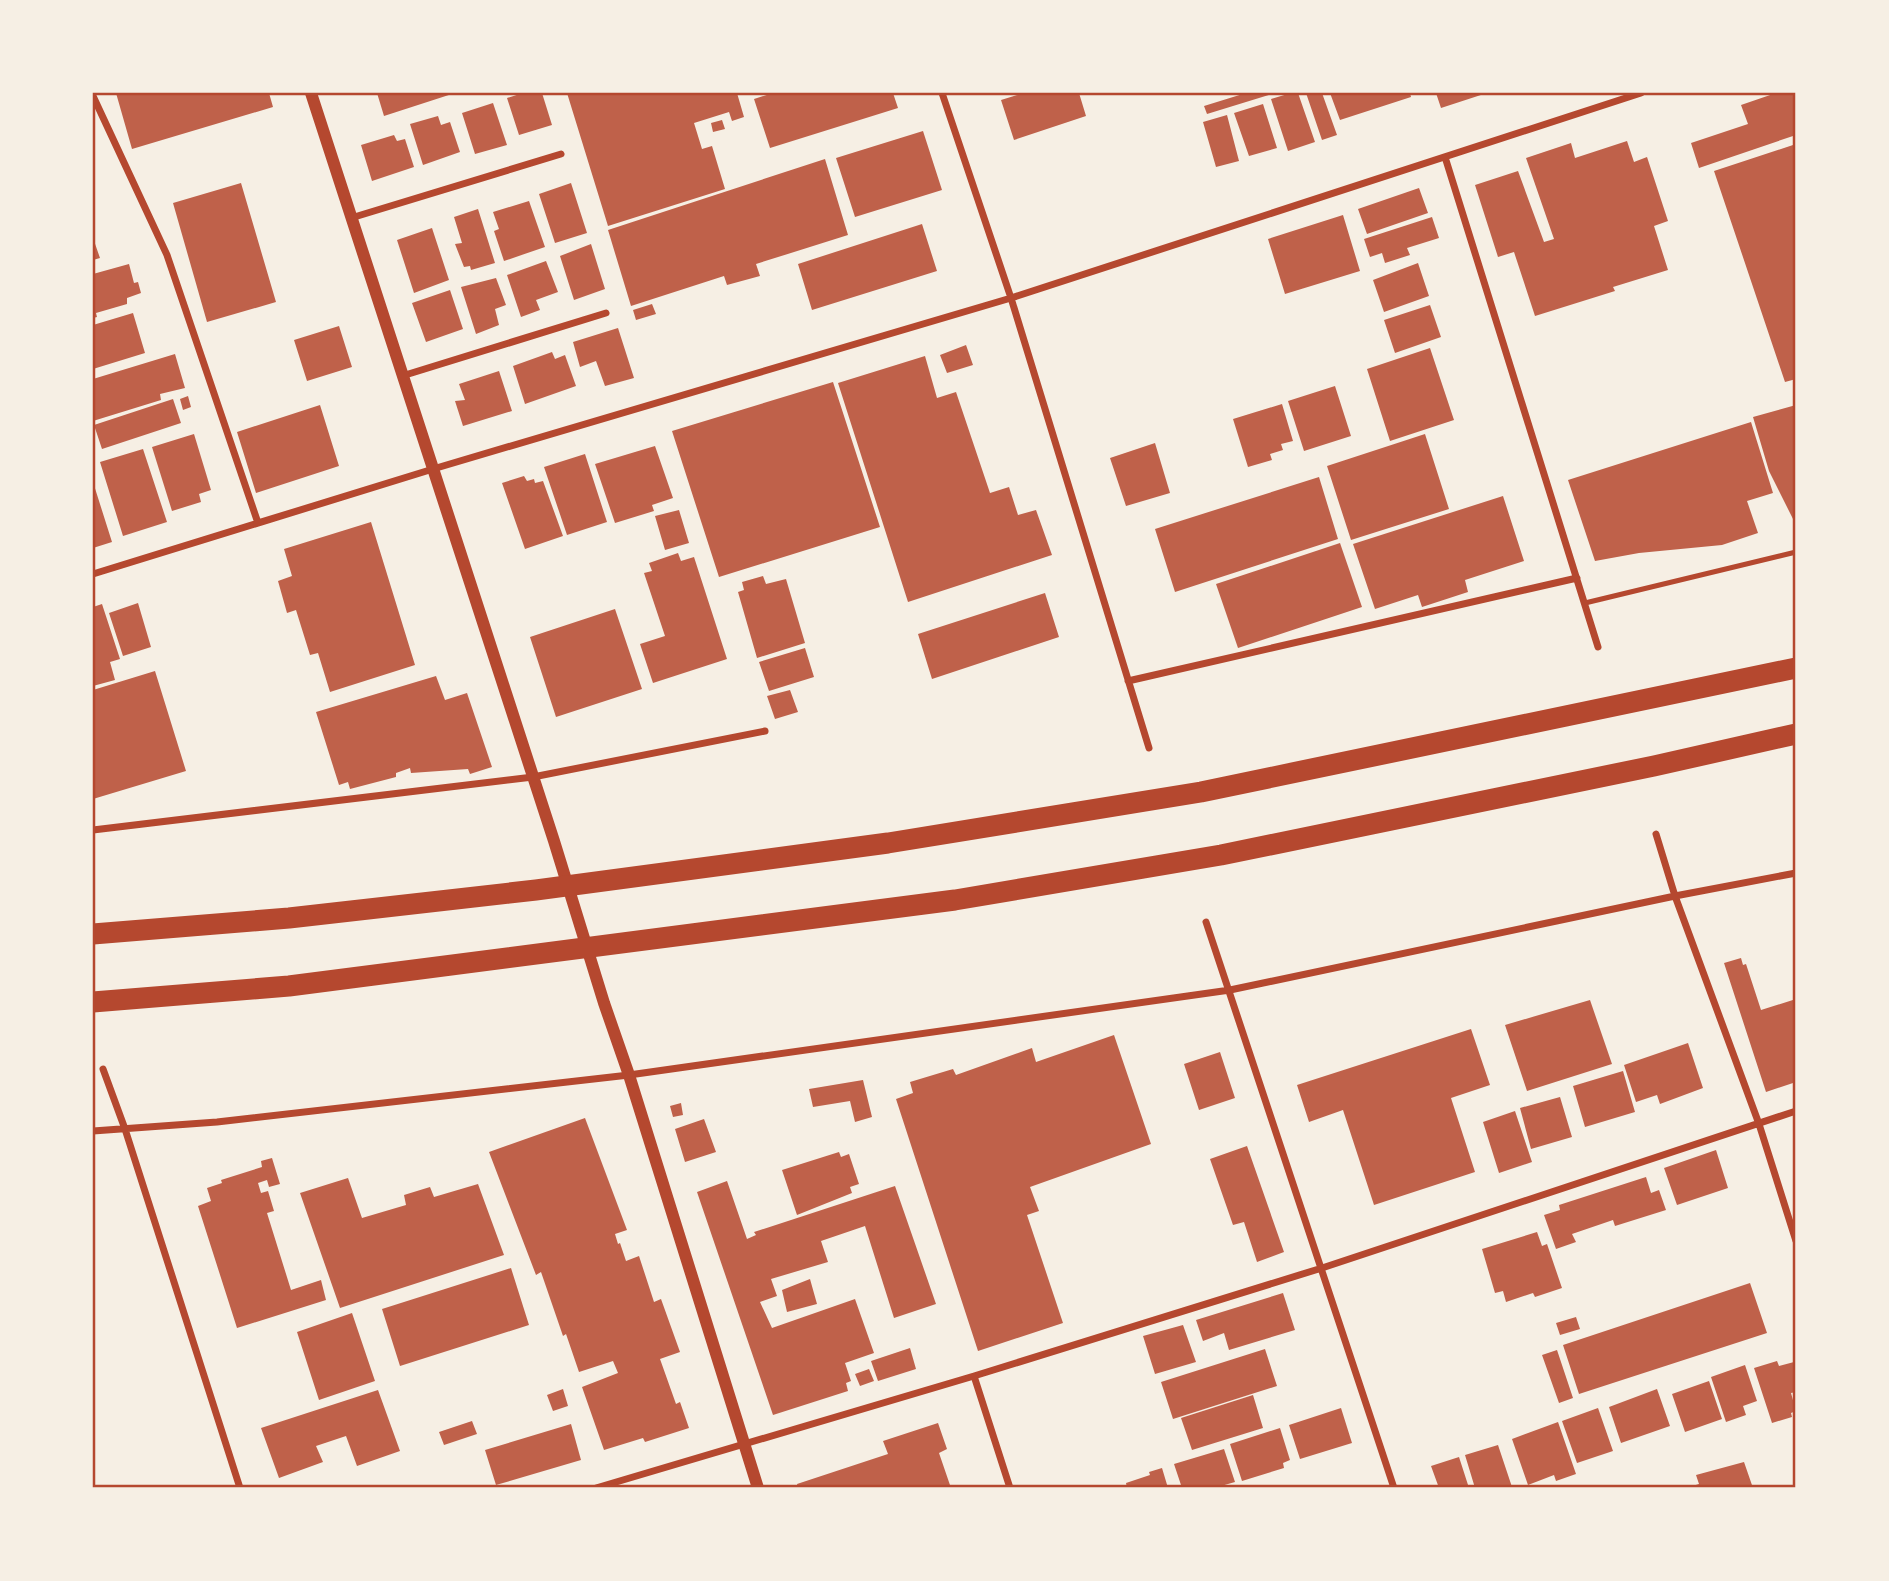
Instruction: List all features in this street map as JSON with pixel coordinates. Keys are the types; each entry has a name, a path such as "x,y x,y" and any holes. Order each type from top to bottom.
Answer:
{"highway":[{"path":"93,934 289,918 536,890 888,843 1201,792 1796,668"},
{"path":"93,1002 289,986 955,900 1221,855 1796,734"}],"street":[{"path":"311,93 629,1075 758,1488"},
{"path":"942,93 1011,298 1149,748"},
{"path":"93,574 1011,298 1641,93"},
{"path":"93,96 167,256 258,523"},
{"path":"351,218 561,154"},
{"path":"1445,156 1598,647"},
{"path":"402,376 606,313"},
{"path":"1128,681 1577,579"},
{"path":"93,830 533,776 765,731"},
{"path":"1656,834 1675,896 1759,1124 1796,1241"},
{"path":"93,1131 217,1122 629,1075 1230,990 1796,873"},
{"path":"1206,922 1394,1488"},
{"path":"103,1069 240,1488"},
{"path":"596,1488 974,1376 1322,1268 1796,1111"},
{"path":"974,1376 1010,1488"}],"lane":[{"path":"1585,603 1796,552"}],"building":[{"path":"116,93 269,93 273,107 132,149"},
{"path":"377,93 455,93 384,116"},
{"path":"523,93 542,93 552,125 519,135 507,98"},
{"path":"567,93 737,93 744,117 732,121 729,112 694,123 702,149 712,146 725,189 608,226"},
{"path":"773,93 893,93 898,108 770,148 754,99"},
{"path":"1024,93 1079,93 1086,116 1014,140 1001,100"},
{"path":"1246,93 1275,93 1207,114 1204,106"},
{"path":"1298,93 1315,142 1288,151 1271,99"},
{"path":"1306,93 1322,93 1337,135 1322,140"},
{"path":"1330,93 1410,93 1411,97 1340,120"},
{"path":"1436,93 1487,93 1441,108"},
{"path":"1776,93 1796,93 1796,135 1699,168 1691,143 1748,124 1741,105"},
{"path":"493,103 507,145 475,154 462,113"},
{"path":"1263,104 1277,148 1249,156 1234,113"},
{"path":"1227,115 1239,161 1216,167 1203,122"},
{"path":"438,116 441,125 450,122 460,152 423,165 410,124"},
{"path":"722,120 725,129 713,132 711,123"},
{"path":"923,131 942,190 855,217 836,158"},
{"path":"394,135 397,141 405,139 414,167 372,181 361,145"},
{"path":"1627,141 1634,162 1647,157 1668,221 1654,226 1668,270 1613,287 1615,291 1535,316 1514,252 1498,257 1475,185 1518,171 1544,242 1554,239 1526,158 1571,143 1575,158"},
{"path":"1796,144 1796,379 1785,382 1714,171"},
{"path":"825,159 848,235 756,264 760,276 727,285 724,276 631,306 608,230"},
{"path":"241,183 276,302 207,322 173,203"},
{"path":"571,183 587,233 555,243 539,194"},
{"path":"1419,188 1428,213 1367,234 1358,209"},
{"path":"529,201 545,247 504,261 494,231 499,229 493,212"},
{"path":"478,209 495,263 471,270 470,266 464,267 455,244 462,243 454,217"},
{"path":"1343,215 1360,271 1285,294 1268,239"},
{"path":"1432,217 1439,238 1407,248 1410,255 1385,263 1382,253 1370,257 1364,239"},
{"path":"922,224 937,271 812,310 798,264"},
{"path":"432,228 449,280 414,293 397,240"},
{"path":"93,238 100,258 93,260"},
{"path":"591,244 605,289 574,300 560,256"},
{"path":"546,261 558,292 536,300 540,310 521,317 507,275"},
{"path":"1418,263 1429,296 1384,312 1373,280"},
{"path":"129,264 134,283 138,282 141,293 127,298 127,304 96,313 97,317 93,318 93,274"},
{"path":"496,278 506,305 495,309 499,325 476,334 461,287"},
{"path":"450,290 463,329 426,342 412,303"},
{"path":"652,304 656,314 636,320 633,310"},
{"path":"1430,305 1441,337 1395,353 1384,320"},
{"path":"133,313 145,353 93,369 93,325"},
{"path":"339,326 352,367 307,381 294,340"},
{"path":"618,328 634,378 605,386 596,361 580,367 573,342"},
{"path":"966,345 973,365 947,373 940,355"},
{"path":"1430,348 1454,420 1390,441 1367,369"},
{"path":"552,352 555,359 565,355 576,386 525,404 513,366"},
{"path":"175,354 185,388 160,394 161,400 93,421 93,379"},
{"path":"925,356 937,398 956,392 990,493 1009,487 1018,515 1036,510 1052,555 908,602 838,383"},
{"path":"499,371 512,411 463,426 455,401 465,400 459,384"},
{"path":"833,382 880,527 719,577 672,431"},
{"path":"1335,386 1351,436 1304,451 1288,401"},
{"path":"188,396 191,407 183,410 180,399"},
{"path":"173,399 181,423 102,449 94,425"},
{"path":"1282,404 1293,441 1281,444 1283,450 1270,454 1272,460 1248,467 1233,419"},
{"path":"320,405 339,466 256,493 237,432"},
{"path":"1796,405 1796,525 1769,471 1753,417"},
{"path":"1751,422 1773,493 1747,501 1758,533 1722,545 1639,553 1595,561 1568,480"},
{"path":"194,434 211,490 199,494 201,502 172,511 152,447"},
{"path":"1425,434 1449,509 1351,540 1327,466"},
{"path":"1155,443 1170,493 1126,506 1110,458"},
{"path":"655,446 673,498 652,505 654,511 615,523 595,464"},
{"path":"143,449 167,522 123,536 100,462"},
{"path":"585,454 607,522 567,535 544,467"},
{"path":"524,476 527,481 543,481 563,536 525,549 502,483"},
{"path":"1319,477 1338,539 1175,592 1155,529"},
{"path":"93,482 112,542 93,548"},
{"path":"1503,496 1524,561 1465,580 1468,592 1422,607 1418,595 1375,609 1353,544"},
{"path":"679,510 689,543 665,550 655,516"},
{"path":"371,522 415,665 330,692 318,653 310,655 296,610 287,613 278,581 292,576 284,549"},
{"path":"1340,543 1362,607 1238,648 1216,584"},
{"path":"678,553 681,561 694,557 727,659 653,683 640,644 665,636 644,573 652,571 649,563"},
{"path":"763,576 766,584 786,579 805,643 757,658 738,592 744,590 742,582"},
{"path":"1045,593 1059,637 932,679 918,634"},
{"path":"138,603 151,647 123,656 109,613"},
{"path":"102,604 120,659 110,662 115,680 93,686 93,607"},
{"path":"615,609 642,689 556,717 530,637"},
{"path":"805,648 814,677 769,691 759,662"},
{"path":"155,671 186,771 93,799 93,690"},
{"path":"436,676 445,700 467,693 492,767 470,774 468,769 411,773 410,768 396,773 396,777 350,789 348,782 339,785 316,712"},
{"path":"790,690 798,712 775,719 767,696"},
{"path":"1741,958 1743,965 1746,964 1761,1010 1796,999 1796,1082 1766,1092 1724,963"},
{"path":"1590,1000 1612,1064 1527,1091 1505,1025"},
{"path":"1471,1029 1490,1085 1451,1098 1475,1172 1374,1205 1343,1110 1309,1122 1297,1085"},
{"path":"1114,1035 1151,1144 1030,1187 1039,1211 1027,1215 1063,1323 978,1351 896,1099 913,1093 910,1082 953,1069 956,1075 1032,1048 1036,1062"},
{"path":"1688,1043 1703,1088 1660,1104 1657,1095 1636,1102 1624,1065"},
{"path":"1220,1052 1235,1098 1199,1110 1184,1064"},
{"path":"1623,1071 1635,1112 1585,1127 1573,1086"},
{"path":"863,1080 872,1117 855,1122 850,1101 813,1107 809,1089"},
{"path":"1560,1097 1572,1137 1531,1149 1520,1108"},
{"path":"681,1103 683,1115 673,1117 670,1106"},
{"path":"1515,1111 1532,1162 1499,1173 1483,1122"},
{"path":"585,1118 627,1230 615,1234 618,1244 620,1243 626,1261 639,1256 654,1302 661,1299 680,1352 660,1359 676,1404 680,1402 689,1428 645,1442 643,1438 604,1450 582,1387 618,1373 613,1361 579,1372 566,1334 563,1336 541,1272 536,1275 489,1152"},
{"path":"704,1119 716,1152 685,1162 675,1129"},
{"path":"1247,1146 1284,1252 1257,1262 1244,1222 1233,1225 1210,1159"},
{"path":"1716,1150 1728,1188 1677,1205 1664,1168"},
{"path":"839,1152 841,1157 849,1154 859,1184 850,1187 852,1193 797,1215 782,1170"},
{"path":"272,1158 280,1184 269,1187 267,1180 258,1183 261,1193 268,1191 274,1211 267,1213 291,1290 321,1280 326,1300 237,1328 198,1206 211,1201 207,1188 222,1183 221,1180 262,1167 261,1161"},
{"path":"1646,1177 1651,1193 1659,1190 1666,1210 1615,1226 1613,1220 1572,1234 1576,1242 1556,1249 1544,1215 1560,1210 1559,1205"},
{"path":"348,1178 362,1218 406,1205 404,1195 430,1187 434,1197 478,1184 504,1255 340,1308 300,1193"},
{"path":"727,1181 747,1239 756,1235 754,1232 895,1186 936,1304 894,1318 865,1226 821,1241 828,1262 771,1279 777,1296 760,1302 772,1328 855,1299 874,1353 845,1363 851,1381 846,1383 848,1391 773,1415 697,1192"},
{"path":"1537,1232 1542,1246 1547,1244 1562,1288 1535,1297 1533,1293 1506,1302 1503,1291 1495,1293 1482,1249"},
{"path":"511,1268 529,1325 400,1366 382,1309"},
{"path":"810,1279 817,1304 787,1312 782,1290"},
{"path":"1750,1283 1767,1333 1579,1394 1563,1345"},
{"path":"1283,1293 1295,1330 1229,1350 1224,1333 1203,1341 1196,1320"},
{"path":"352,1313 375,1381 319,1400 297,1332"},
{"path":"1576,1317 1580,1329 1560,1335 1556,1323"},
{"path":"1183,1325 1196,1362 1155,1374 1143,1336"},
{"path":"910,1348 916,1369 878,1381 871,1361"},
{"path":"1265,1349 1277,1386 1173,1419 1161,1382"},
{"path":"1557,1350 1573,1398 1559,1403 1542,1355"},
{"path":"1777,1361 1779,1366 1794,1362 1796,1392 1791,1393 1796,1411 1791,1413 1792,1417 1772,1423 1754,1368"},
{"path":"1745,1365 1757,1401 1743,1406 1746,1415 1726,1422 1711,1377"},
{"path":"869,1369 874,1381 860,1386 855,1374"},
{"path":"1709,1381 1722,1419 1685,1432 1672,1394"},
{"path":"563,1389 568,1406 553,1411 547,1395"},
{"path":"1657,1389 1670,1426 1621,1443 1609,1407"},
{"path":"378,1390 400,1451 357,1466 346,1436 316,1446 323,1462 279,1478 261,1428"},
{"path":"1253,1395 1263,1428 1192,1450 1181,1418"},
{"path":"1341,1408 1352,1443 1300,1459 1289,1425"},
{"path":"1598,1408 1613,1451 1577,1463 1562,1421"},
{"path":"472,1421 477,1434 444,1445 439,1432"},
{"path":"1558,1422 1576,1474 1556,1481 1554,1475 1528,1485 1512,1439"},
{"path":"938,1423 947,1449 939,1453 951,1488 798,1488 797,1484 888,1454 883,1441"},
{"path":"571,1424 581,1460 496,1485 485,1450"},
{"path":"1280,1428 1290,1460 1283,1463 1284,1468 1242,1481 1230,1444"},
{"path":"1498,1445 1512,1487 1475,1488 1465,1455"},
{"path":"1224,1449 1235,1482 1214,1488 1182,1488 1174,1464"},
{"path":"1459,1457 1469,1488 1439,1488 1431,1466"},
{"path":"1744,1462 1753,1488 1686,1488 1699,1484 1696,1475"},
{"path":"1162,1468 1168,1488 1127,1488 1126,1483"}]}
